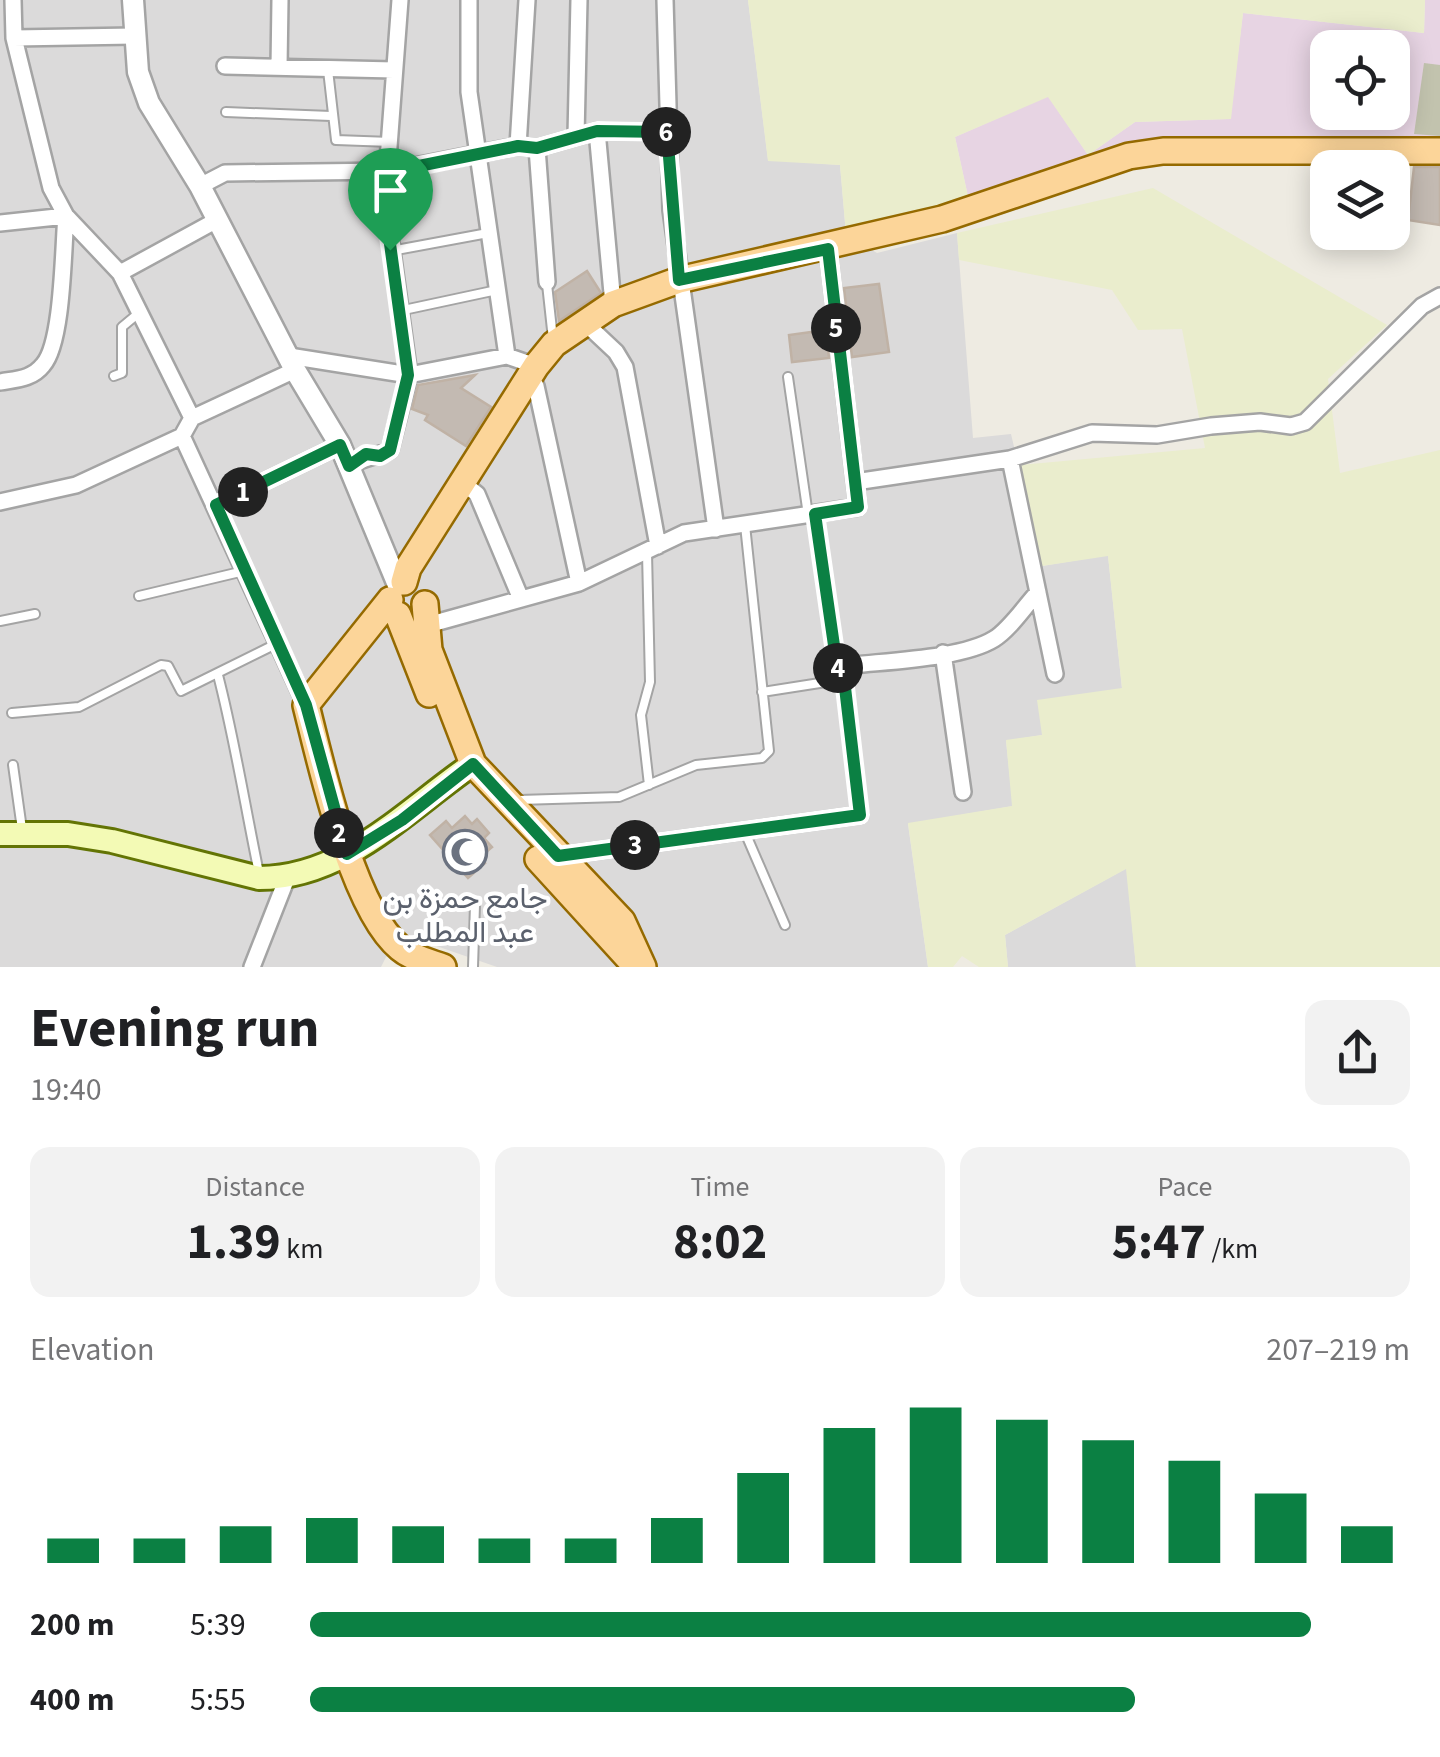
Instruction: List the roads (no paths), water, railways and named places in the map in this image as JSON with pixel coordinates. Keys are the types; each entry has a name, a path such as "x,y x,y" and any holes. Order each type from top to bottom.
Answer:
{"main road":[{"path":"442,967 398,958 347,854 306,705 398,596 408,568 532,371 554,344 613,304 679,280 828,249 942,219 1129,156 1163,151 1440,150"},
{"path":"398,596 420,587 467,768 504,800 622,921 631,963"},
{"path":"398,596 467,768 631,963"},
{"path":"11,833 112,841 260,878 286,878 347,854 402,820 467,768"}],"street":[{"path":"13,0 6,18 51,188 66,216 120,272 192,418"},
{"path":"133,0 138,72 149,103 200,186 292,363 340,445 398,596"},
{"path":"279,67 280,0"},
{"path":"349,466 366,454 380,456 390,450 408,375 384,200 400,0"},
{"path":"469,0 470,92 476,154 507,356"},
{"path":"518,146 527,0"},
{"path":"576,136 579,0"},
{"path":"665,0 667,132 679,280 716,529"},
{"path":"14,38 134,36"},
{"path":"225,66 394,70"},
{"path":"200,186 225,173 389,172 518,146 537,148 597,131 667,132"},
{"path":"597,131 613,304"},
{"path":"537,148 547,282"},
{"path":"0,222 66,216"},
{"path":"0,382 30,377 46,363 55,331 66,216"},
{"path":"120,272 217,220"},
{"path":"425,615 521,600 579,584 684,533 858,507 828,249"},
{"path":"855,482 1010,459 1092,433 1157,435 1211,426 1260,422 1291,426 1306,422 1422,306 1440,296"},
{"path":"583,321 616,352 625,367 652,550"},
{"path":"0,502 76,485 182,436 192,418 292,363 408,375 507,356 532,371 579,584"},
{"path":"182,436 306,705"},
{"path":"216,505 340,445"},
{"path":"1010,459 1055,674"},
{"path":"462,482 477,494 521,600"},
{"path":"838,674 887,659 914,661 994,639 1038,592"},
{"path":"942,653 963,792"},
{"path":"558,856 860,815"},
{"path":"252,967 286,878"}],"lane":[{"path":"328,68 336,140 391,142"},
{"path":"226,112 331,116"},
{"path":"390,250 488,233"},
{"path":"547,282 554,344"},
{"path":"398,311 497,290"},
{"path":"114,376 122,373 122,327 140,312"},
{"path":"788,377 838,674 844,679 860,815"},
{"path":"504,800 619,798 696,765 762,758 769,751 744,524"},
{"path":"649,785 641,714 650,682 652,550"},
{"path":"140,596 244,571"},
{"path":"0,621 34,614"},
{"path":"12,713 79,707 161,665 168,666 181,690 218,676 278,643"},
{"path":"762,692 838,674"},
{"path":"218,676 242,768 260,878"},
{"path":"11,833 13,765"},
{"path":"744,830 785,925"},
{"path":"473,967 475,905"}],"place":[{"name":"جامع حمزة بن عبد المطلب","path":"465,852"}]}
